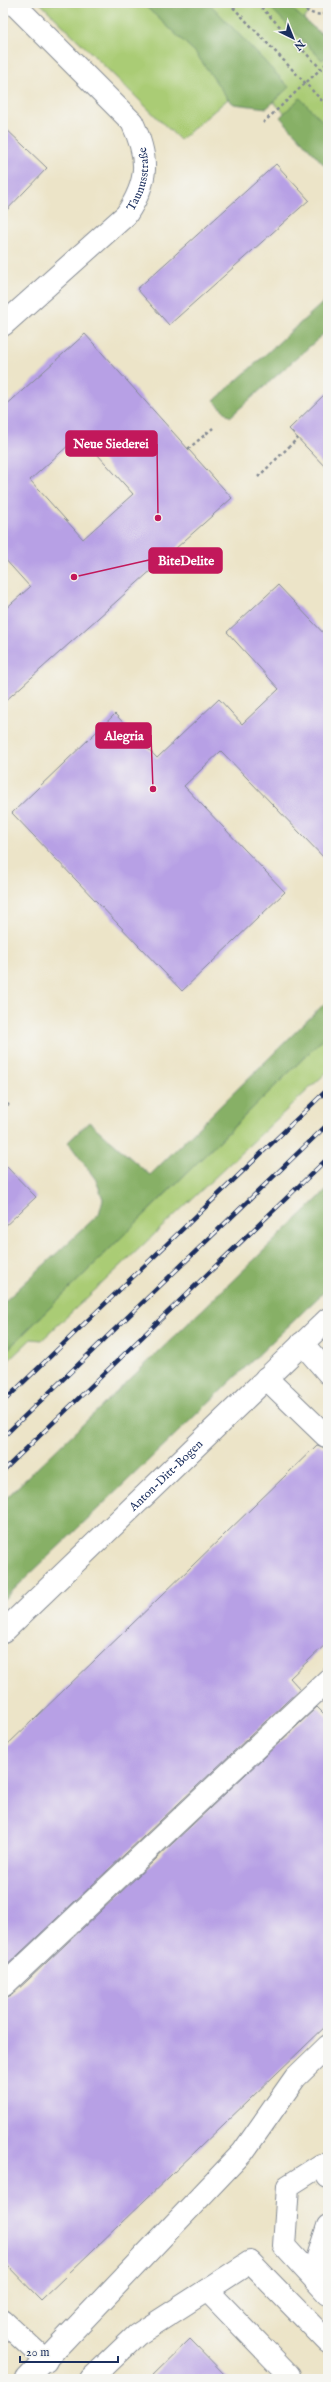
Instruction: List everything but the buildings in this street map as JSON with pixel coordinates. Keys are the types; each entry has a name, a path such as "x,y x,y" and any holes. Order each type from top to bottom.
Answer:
{"street":[{"name":"Taunusstraße","path":"3,325 126,215 138,197 145,166 141,142 132,122 13,3"},
{"name":"Anton-Ditt-Bogen","path":"3,1632 302,1344 325,1329"},
{"path":"302,1344 328,1373"},
{"path":"266,1378 326,1436"},
{"path":"3,1986 328,1680"},
{"path":"26,2379 46,2360 243,2152 295,2078 328,2046"},
{"path":"328,2177 321,2165 288,2186 284,2246 328,2294"},
{"path":"328,2226 318,2257 328,2267"},
{"path":"92,2379 138,2335 250,2262 328,2342"},
{"path":"207,2290 289,2375"},
{"path":"3,2321 46,2360"}],"path":[{"path":"229,3 328,107"},
{"path":"258,3 328,76"},
{"path":"296,3 305,11 318,16 328,13"},
{"path":"263,123 328,62"},
{"path":"188,449 213,428"},
{"path":"258,477 298,438"},
{"path":"3,1109 9,1104"}],"green space":[{"path":"40,3 317,3 303,20 328,38 328,157 248,76 226,95 228,99 180,140"},
{"path":"142,3 209,3 289,87 267,108 234,104 228,99 195,52"},
{"path":"266,3 285,3 328,40 328,55 322,60"},
{"path":"300,98 328,127 328,169 280,117"},
{"path":"328,298 328,330 230,417 214,401"},
{"path":"328,1000 328,1034 3,1354 3,1303 99,1214 103,1199 96,1180 68,1142 89,1122 150,1175"},
{"path":"328,1034 328,1071 42,1340 31,1339 9,1360 8,1371 3,1376 3,1354"},
{"path":"328,1189 328,1288 3,1600 3,1501"}],"railway":[{"path":"3,1402 328,1089"},
{"path":"3,1437 328,1124"},
{"path":"3,1471 328,1158"}],"place":[{"name":"Neue Siederei","path":"158,518"},
{"name":"BiteDelite","path":"74,577"},
{"name":"Alegria","path":"153,789"}]}
